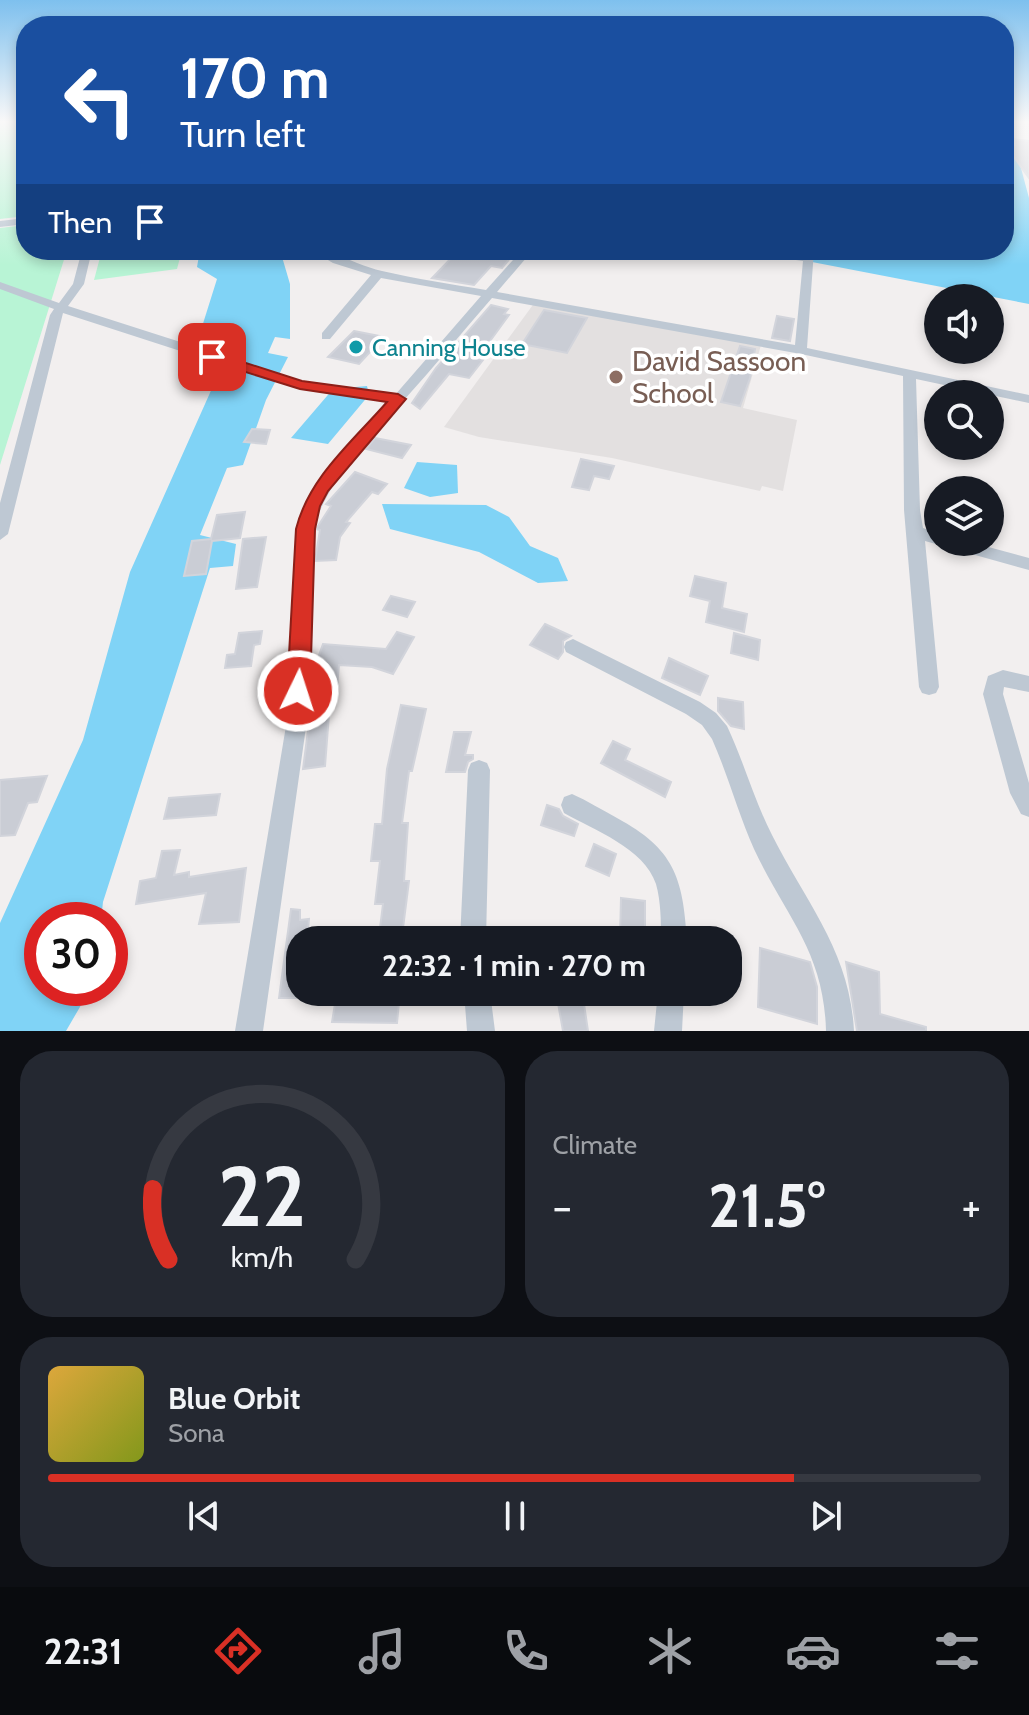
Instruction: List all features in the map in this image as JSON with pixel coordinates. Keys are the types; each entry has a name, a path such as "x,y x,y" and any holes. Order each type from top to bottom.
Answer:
{"street":[{"path":"0,534 66,310 84,260"},
{"path":"335,260 378,274 801,350 1029,399"},
{"path":"249,1031 297,720 305,529 311,506 320,488 519,260"},
{"path":"801,350 808,260"},
{"path":"326,336 378,274"},
{"path":"0,285 66,310 309,387 398,399"},
{"path":"909,375 912,510 929,687"},
{"path":"916,532 924,535"},
{"path":"999,556 1029,564"},
{"path":"573,647 693,708 709,719 720,733 767,850 819,937 829,961 841,1004 840,1031"},
{"path":"1029,684 1003,678 995,682 993,694 1021,793 1029,806"},
{"path":"473,926 479,770"},
{"path":"572,805 642,846 661,864 669,882 674,926"},
{"path":"478,1006 481,1031"},
{"path":"668,1031 670,1006"}],"shaded area":[{"name":"David Sassoon School","path":"535,302 761,345 743,408 797,420 783,491 762,486 760,491 612,458 479,437 444,427"}],"green space":[{"path":"0,169 16,169 16,217 0,219"},
{"path":"16,226 16,260 64,260 0,465 0,228"},
{"path":"99,260 179,260 177,269 94,280"}],"water":[{"path":"1014,169 1021,169 1029,198 1029,304 1004,299 1004,284 926,284 812,260 1014,260"},
{"path":"198,260 283,260 290,284 290,339 275,337 268,353 288,357 266,400 243,465 227,468 200,535 236,544 233,566 210,568 103,902 24,902 24,1006 81,1006 66,1031 0,1031 0,923 83,740 130,572 226,357 195,349 217,279 197,267"},
{"path":"367,386 369,395 328,444 291,438 333,389"},
{"path":"417,462 457,465 458,493 430,497 404,488"},
{"path":"382,504 486,505 509,517 530,546 558,558 568,581 538,583 479,552 390,529"}],"building":[{"path":"449,260 509,260 502,268 491,266 474,285 432,278"},
{"path":"491,305 508,309 504,314 509,315 477,359 483,360 469,378 449,374 420,409 412,403 436,368"},
{"path":"544,310 587,318 567,353 522,344"},
{"path":"777,316 794,319 790,341 772,338"},
{"name":"Canning House","path":"354,331 384,337 359,364 328,357"},
{"path":"740,346 755,349 750,378 740,406 721,402"},
{"path":"252,429 270,430 266,444 244,442"},
{"path":"375,438 411,445 402,458 366,449"},
{"path":"581,459 614,466 609,479 594,476 589,490 572,487"},
{"path":"355,472 387,484 378,494 372,492 346,522 350,523 340,537 336,560 315,561 320,530 316,529 331,506 326,504"},
{"path":"245,512 240,538 212,541 206,574 184,576 192,541 211,539 217,515"},
{"path":"266,537 257,587 236,589 243,539"},
{"path":"695,576 726,583 722,608 747,614 744,632 706,622 710,601 690,596"},
{"path":"391,596 415,602 407,617 383,610"},
{"path":"545,624 571,636 563,641 563,652 558,659 530,645"},
{"path":"262,631 260,644 254,645 251,666 225,668 227,655 235,654 239,633"},
{"path":"397,632 414,637 393,674 372,667 339,665 337,688 331,689 325,766 303,769 317,661 323,644 386,649"},
{"path":"734,633 760,640 758,660 731,653"},
{"path":"669,658 708,676 700,695 662,678"},
{"path":"718,698 743,702 744,729 731,726 718,711"},
{"path":"401,705 426,709 412,771 409,771 402,823 408,823 404,881 409,881 403,926 380,926 383,904 375,904 380,861 371,861 375,824 382,824 387,769"},
{"path":"454,732 471,732 465,755 473,755 473,759 468,762 465,772 446,772"},
{"path":"613,741 630,749 625,760 671,782 665,797 601,763"},
{"path":"47,776 37,802 28,803 15,835 0,836 0,780"},
{"path":"220,794 216,815 164,819 169,798"},
{"path":"547,805 559,809 563,816 578,824 574,836 541,825"},
{"path":"594,844 616,854 609,876 586,866"},
{"path":"180,850 174,875 189,872 189,877 246,868 239,922 199,924 206,893 136,904 140,881 156,878 162,851"},
{"path":"621,898 645,901 645,926 620,926"},
{"path":"291,909 300,910 300,920 309,919 308,926 289,926"},
{"path":"286,946 286,998 279,998"},
{"path":"760,948 810,962 817,987 817,1024 758,1007"},
{"path":"846,962 879,972 880,1014 926,1027 926,1031 857,1031"},
{"path":"335,1006 399,1006 397,1023 332,1022"},
{"path":"559,1006 584,1006 588,1031 563,1031"}],"place":[{"name":"Canning House","path":"356,347"},
{"name":"David Sassoon School","path":"616,377"}],"route":[{"path":"212,357 300,385 398,399 320,488 311,506 305,529 306,573 298,691"}]}
